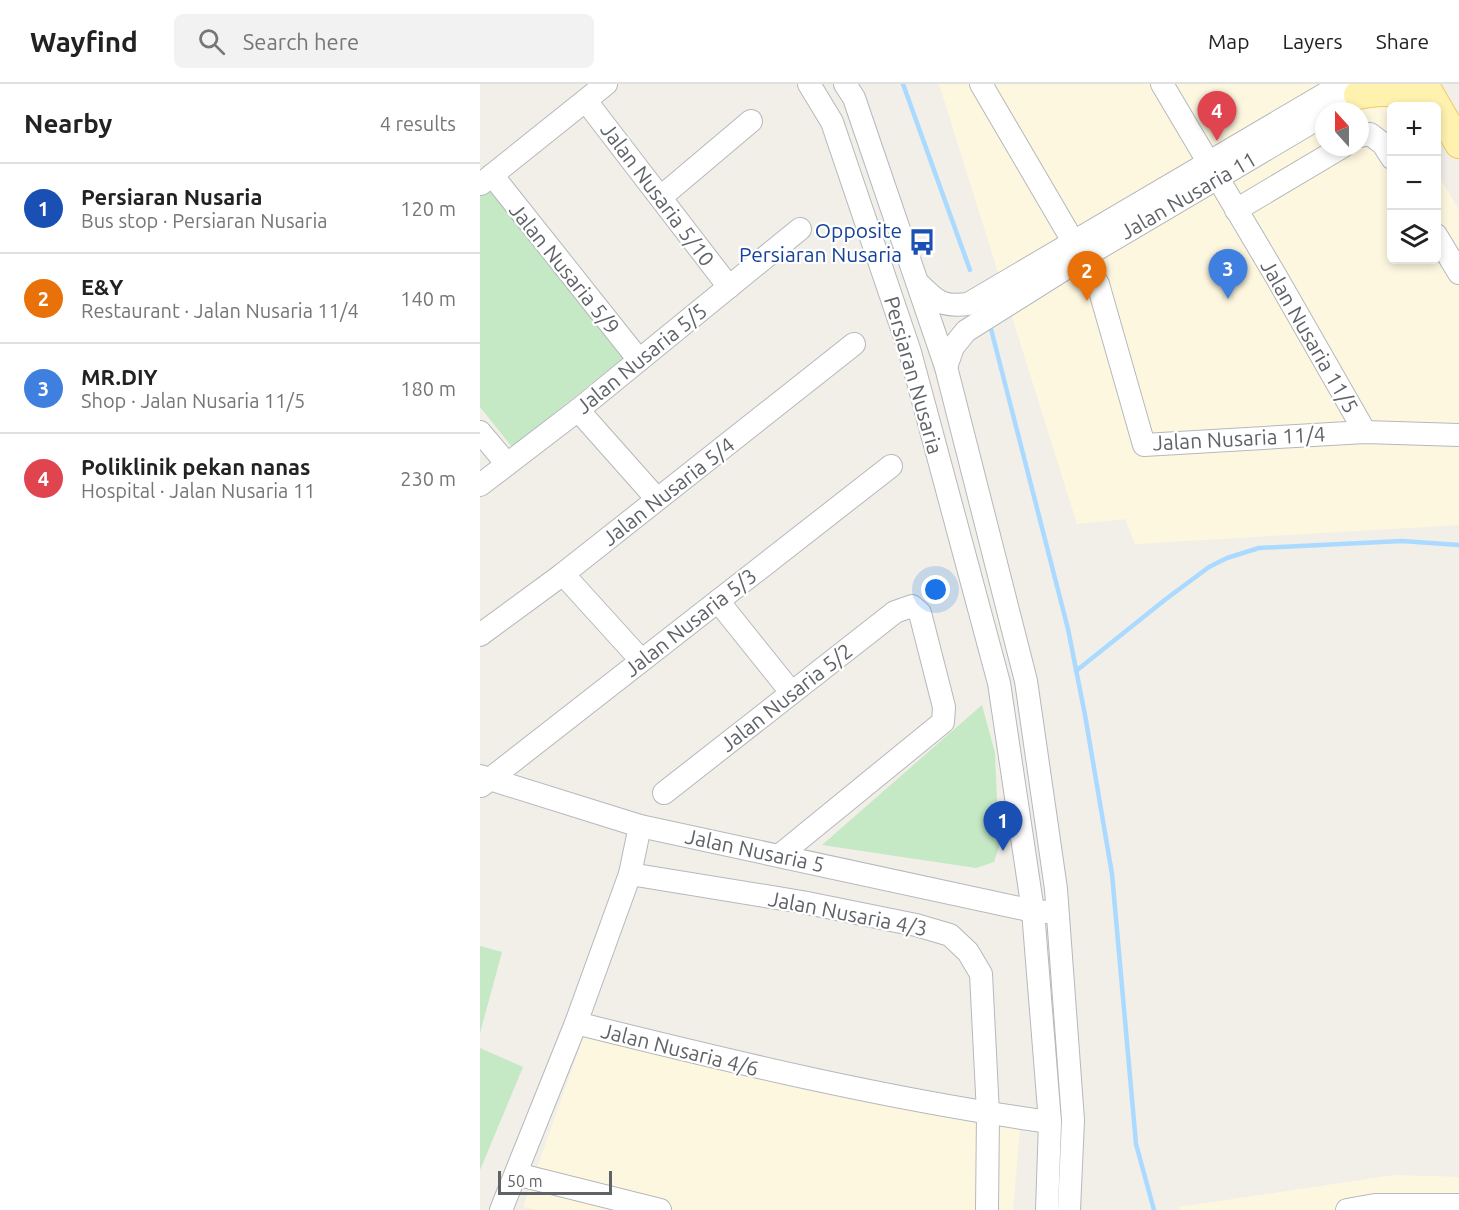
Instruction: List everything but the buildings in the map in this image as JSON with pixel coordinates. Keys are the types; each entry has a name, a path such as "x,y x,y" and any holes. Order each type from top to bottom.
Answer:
{"main road":[{"path":"1424,84 1448,128"},
{"path":"1357,88 1398,93 1415,98 1420,102"}],"street":[{"path":"486,180 606,84"},
{"name":"Persiaran Nusaria","path":"809,84 832,122 910,352 999,683 1033,911 1050,1122 1047,1210"},
{"name":"Persiaran Nusaria","path":"845,84 854,98 946,367 1026,681 1056,889 1073,1120 1069,1210"},
{"path":"981,84 1077,251"},
{"name":"Jalan Nusaria 11/5","path":"1162,84 1365,432"},
{"path":"1341,102 1357,88"},
{"name":"Jalan Nusaria 11","path":"917,283 938,302 950,306 968,304 1077,251 1357,88"},
{"name":"Jalan Nusaria 5/10","path":"586,100 729,287"},
{"name":"Jalan Nusaria 11","path":"1213,170 1315,119"},
{"path":"661,197 751,122"},
{"path":"1369,137 1390,156"},
{"path":"1236,210 1327,156"},
{"name":"Jalan Nusaria 5/9","path":"486,180 639,360"},
{"name":"Jalan Nusaria 5/5","path":"480,485 578,410 800,229"},
{"path":"1441,242 1459,273"},
{"name":"Jalan Nusaria 11","path":"946,367 953,347 966,331 1077,251"},
{"name":"Jalan Nusaria 11/4","path":"1077,251 1098,284 1144,445 1365,432 1459,435"},
{"name":"Jalan Nusaria 5/4","path":"480,635 712,458 854,344"},
{"path":"578,410 657,499"},
{"path":"480,432 507,464"},
{"name":"Jalan Nusaria 5/3","path":"483,780 891,466"},
{"path":"562,574 641,660"},
{"path":"718,601 791,692"},
{"name":"Jalan Nusaria 5/2","path":"664,793 895,612 912,606 920,613 944,707 943,722 780,855"},
{"name":"Jalan Nusaria 5","path":"483,780 640,826 1033,911 1057,913"},
{"name":"Jalan Nusaria 4/6","path":"640,826 630,874 576,1023 751,1067 988,1113 1050,1122"},
{"name":"Jalan Nusaria 4/3","path":"630,874 802,902 916,925 950,935 968,952 981,974 988,1113 987,1210"},
{"path":"501,1210 576,1023"},
{"path":"516,1174 660,1210"},
{"path":"1347,1210 1375,1205 1408,1207 1459,1205"}],"shaded area":[{"path":"939,84 1384,84 1391,102 1387,102 1387,264 1441,264 1441,180 1459,210 1459,525 1135,544 1125,519 1077,524"},
{"path":"584,1036 1020,1128 1013,1210 539,1210 523,1207"},
{"path":"1394,1175 1459,1177 1459,1210 1180,1210 1179,1207"}],"green space":[{"path":"493,186 628,354 512,447 480,407 480,196"},
{"path":"982,705 995,753 999,847 994,862 976,868 822,845"},
{"path":"480,946 502,952 480,1033"},
{"path":"480,1048 523,1067 480,1170"}],"waterway":[{"path":"903,84 970,270"},
{"path":"991,329 1068,629 1085,715 1112,874 1136,1144 1154,1210"},
{"path":"1076,671 1166,599 1209,567 1227,558 1259,548 1402,541 1459,545"}],"place":[{"name":"Poliklinik pekan nanas","path":"1217,141"},
{"name":"Opposite Persiaran Nusaria","path":"922,242"},
{"name":"MR.DIY","path":"1228,299"},
{"name":"E&Y","path":"1087,301"},
{"name":"Persiaran Nusaria","path":"1003,851"}]}
